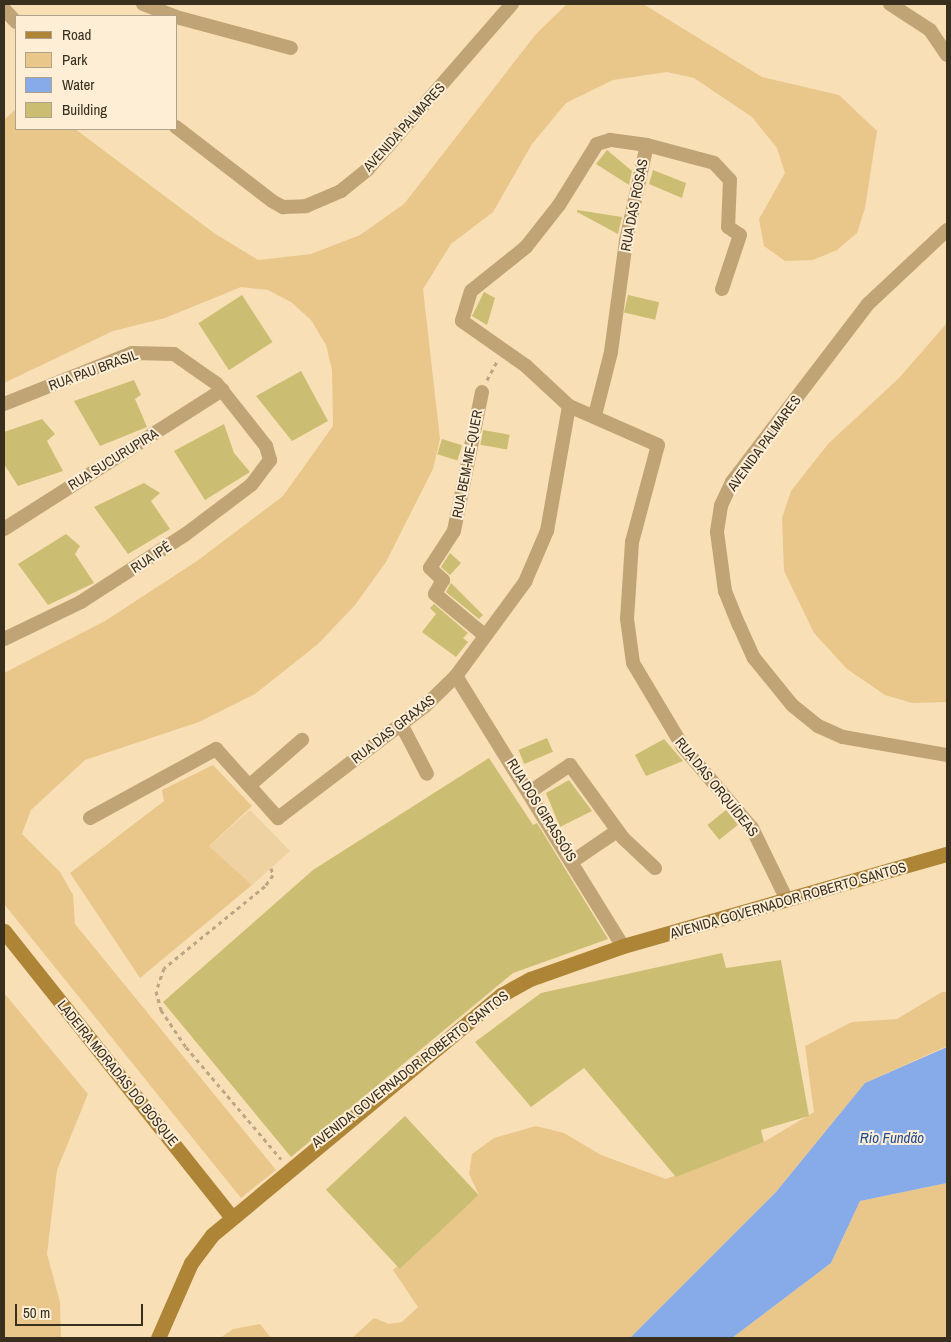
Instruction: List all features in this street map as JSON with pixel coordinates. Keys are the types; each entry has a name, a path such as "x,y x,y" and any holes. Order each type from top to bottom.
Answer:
{"main road":[{"name":"AVENIDA GOVERNADOR ROBERTO SANTOS","path":"158,1338 190,1263 231,1216 288,1167 501,995 530,979 623,946 947,854"},
{"name":"LADEIRA MORADAS DO BOSQUE","path":"4,931 231,1216"}],"street":[{"path":"143,4 173,15"},
{"name":"AVENIDA PALMARES","path":"178,129 272,201 283,207 306,206 341,191 368,169 512,4"},
{"path":"890,4 930,30 947,55"},
{"path":"4,9 15,21"},
{"path":"178,17 291,48"},
{"path":"595,415 569,406 503,350 462,321 462,308 471,291 526,247 559,205 597,144 610,140 647,145"},
{"name":"RUA DAS ROSAS","path":"595,415 611,352 626,241 647,145 714,163 730,180 728,227 740,235 722,289"},
{"name":"AVENIDA PALMARES","path":"947,230 868,304 732,482 721,506 717,532 725,591 739,625 754,658 792,705 818,726 843,737 947,756"},
{"name":"RUA PAU BRASIL","path":"4,404 132,353 152,350 181,358 222,390 266,446"},
{"name":"RUA SUCURUPIRA","path":"4,529 222,390"},
{"name":"RUA BEM-ME-QUER","path":"482,392 454,531 430,568 443,580 435,594 483,634"},
{"name":"RUA DAS GRAXAS","path":"90,818 216,749 278,818 402,724 456,676 483,634 525,582 547,531 569,406"},
{"name":"RUA DAS ORQUÍDEAS","path":"595,415 658,445 632,542 627,619 633,662 682,747 752,828 787,900"},
{"name":"RUA IPÊ","path":"4,639 81,602 186,534 264,473 270,460 266,446"},
{"name":"RUA DOS GIRASSÓIS","path":"456,676 531,791 623,946"},
{"path":"402,724 427,774"},
{"path":"250,785 302,740"},
{"path":"531,791 570,765 617,831 655,868"},
{"path":"573,861 617,831"}],"path":[{"name":"RUA BEM-ME-QUER","path":"482,392 503,350"},
{"path":"271,868 273,876 265,886 164,968 156,990 161,1010 186,1047 288,1167"}],"shaded area":[{"path":"250,810 290,851 252,885 209,846"}],"green space":[{"path":"567,4 643,4 762,77 839,95 877,131 865,208 857,233 837,250 813,260 785,261 764,246 759,219 785,173 777,148 752,117 694,78 667,72 613,80 566,103 532,144 493,212 451,244 423,289 440,439 433,469 386,562 355,605 318,644 255,694 199,722 85,760 31,810 22,834 60,872 73,895 75,924 276,1170 241,1198 4,904 4,673 105,621 197,561 283,496 333,426 332,370 326,345 311,320 291,302 268,290 241,287 165,318 113,331 4,383 4,120 15,110 15,130 76,130 214,233 258,260 311,254 360,235 404,204 536,34"},
{"path":"947,323 947,702 912,703 885,695 847,669 814,633 784,571 782,518 791,491 828,444 899,378"},
{"path":"213,765 252,806 209,846 252,885 140,978 70,873 164,801 162,790"},
{"path":"942,992 947,992 947,1046 865,1083 776,1192 630,1338 352,1338 374,1318 389,1324 402,1322 418,1307 393,1270 479,1195 469,1174 472,1154 494,1138 536,1126 564,1133 601,1155 666,1179 764,1142 814,1112 805,1046 852,1022 897,1019"},
{"path":"4,993 88,1094 57,1170 47,1254 60,1302 61,1338 4,1338"},
{"path":"947,1183 947,1338 732,1338 831,1263 860,1201"},
{"path":"260,1324 271,1338 220,1338 233,1329"}],"water":[{"name":"Rio Fundão","path":"947,1047 947,1183 860,1201 831,1263 732,1338 630,1338 776,1192 865,1083"}],"building":[{"path":"607,150 632,171 629,185 596,164"},
{"path":"653,170 686,183 682,198 649,184"},
{"path":"577,210 622,217 618,234 577,212"},
{"path":"484,292 495,298 487,325 472,316"},
{"path":"242,295 272,342 229,370 198,323"},
{"path":"628,295 659,302 655,320 624,313"},
{"path":"301,371 328,421 292,441 256,396"},
{"path":"134,380 141,395 135,399 147,427 100,446 74,401"},
{"path":"42,419 55,434 47,441 63,471 18,486 4,464 4,432"},
{"path":"224,424 234,453 250,472 205,500 174,451"},
{"path":"483,430 510,435 507,449 480,445"},
{"path":"442,439 462,445 457,460 437,454"},
{"path":"144,483 160,493 151,501 170,529 128,554 94,507"},
{"path":"66,534 80,546 75,554 94,583 48,605 18,564"},
{"path":"450,553 461,563 450,575 441,567"},
{"path":"451,583 483,615 479,619 446,592"},
{"path":"434,604 468,633 463,638 468,642 456,657 422,632 436,614 430,608"},
{"path":"547,738 553,752 524,764 518,750"},
{"path":"664,739 683,761 646,776 635,755"},
{"path":"489,758 533,825 537,823 608,939 513,973 291,1157 163,1002 313,870"},
{"path":"569,780 592,811 560,827 546,793"},
{"path":"726,810 738,825 719,840 707,825"},
{"path":"722,953 726,968 781,960 809,1116 761,1130 764,1142 676,1177 584,1068 531,1107 475,1042 541,993"},
{"path":"405,1116 479,1195 400,1269 326,1190"}]}
